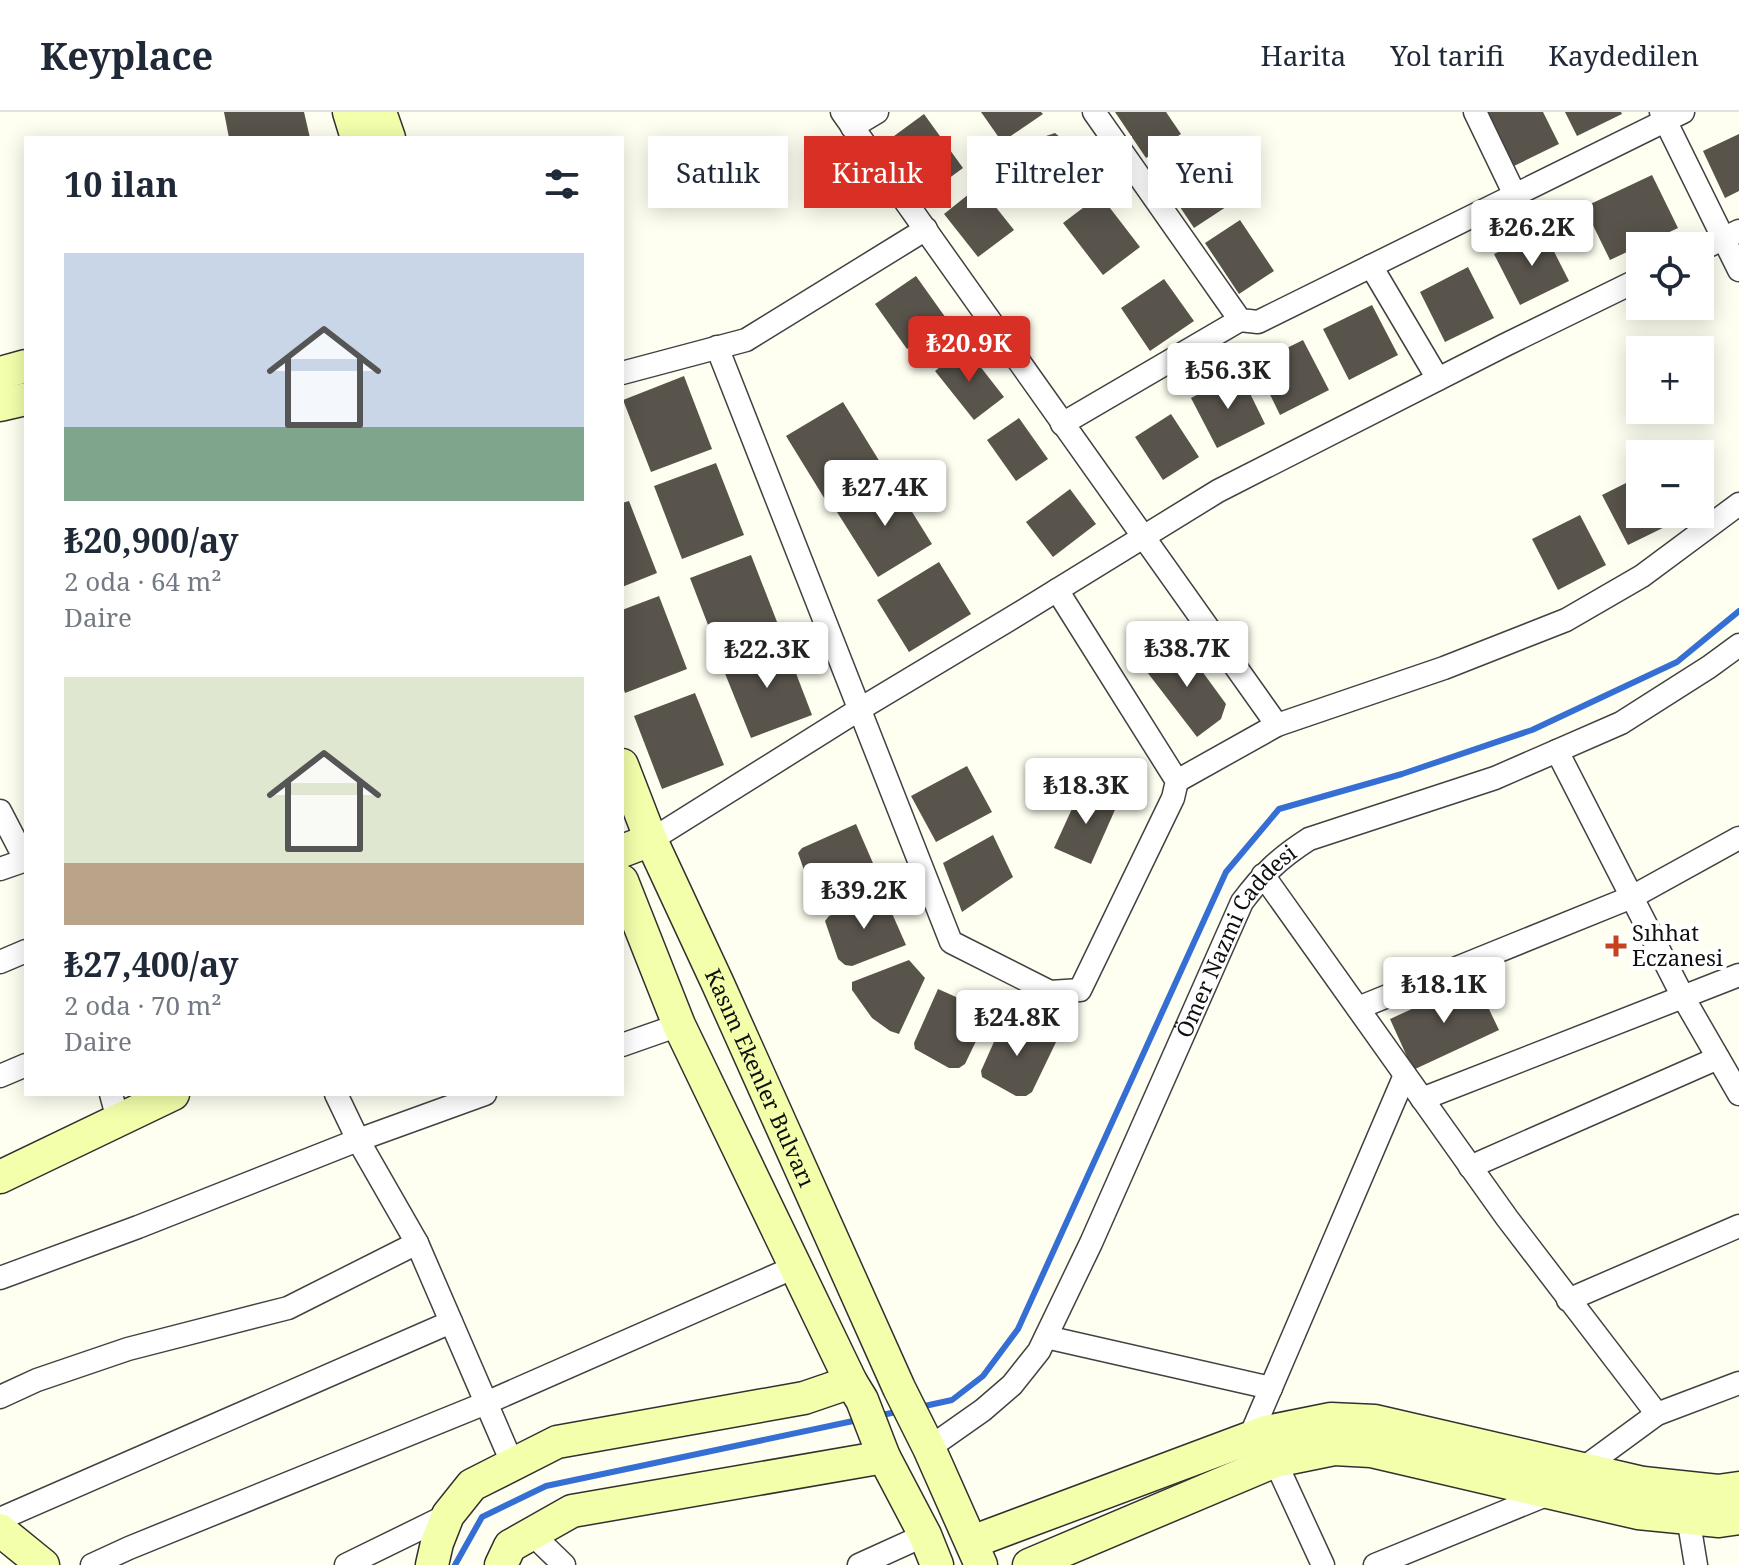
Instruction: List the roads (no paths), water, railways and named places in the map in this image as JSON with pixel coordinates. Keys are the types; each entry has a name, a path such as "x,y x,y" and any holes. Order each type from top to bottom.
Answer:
{"street":[{"path":"349,112 356,136"},
{"path":"380,112 388,136"},
{"path":"877,112 847,120 1277,725"},
{"path":"1094,112 1240,320"},
{"path":"1475,112 1515,195"},
{"path":"1062,424 1240,320 1258,322 1670,115 1731,235 1739,270"},
{"path":"624,372 746,340 926,229"},
{"path":"1371,266 1438,379"},
{"path":"637,846 1218,491 1626,286"},
{"path":"717,347 951,942 1050,992 1080,990 1173,798 1177,781 1057,590"},
{"path":"0,373 24,367"},
{"path":"0,405 24,399"},
{"path":"1177,781 1277,725 1444,668 1566,620 1642,576 1739,504"},
{"name":"Ömer Nazmi Caddesi","path":"926,1443 983,1410 1012,1385 1039,1351 1091,1243 1242,902 1263,875 1309,839 1495,778 1621,723 1739,645"},
{"path":"1557,751 1683,997 1738,1091"},
{"name":"Kasım Ekenler Bulvarı","path":"624,776 637,846 725,998 926,1443"},
{"path":"0,811 24,857"},
{"path":"1358,1008 1632,897 1739,838"},
{"path":"0,869 24,862"},
{"path":"1263,875 1470,1167 1657,1414"},
{"path":"624,886 679,1025 937,1565"},
{"path":"0,962 24,952"},
{"path":"1422,1099 1739,975"},
{"path":"624,1044 679,1025"},
{"path":"1470,1167 1718,1058"},
{"path":"0,1076 24,1066"},
{"path":"1249,1439 1405,1075"},
{"path":"0,1177 114,1107 164,1096"},
{"path":"337,1096 358,1140 417,1243 513,1465"},
{"path":"0,1278 479,1096"},
{"path":"1568,1300 1739,1226"},
{"path":"0,1397 37,1380 128,1349 288,1308 417,1243"},
{"path":"92,1565 486,1403 795,1267"},
{"path":"0,1519 451,1322"},
{"path":"1046,1337 1271,1388"},
{"path":"1582,1469 1657,1414 1739,1383"},
{"path":"432,1565 448,1515 472,1485 557,1442 856,1391"},
{"path":"926,1443 977,1554 1266,1432 1331,1419 1375,1421 1643,1483 1718,1491 1739,1488"},
{"path":"501,1565 510,1546 572,1511 881,1449"},
{"path":"1029,1565 1275,1461 1334,1449 1371,1451 1638,1513 1719,1521 1739,1518"},
{"path":"1275,1461 1323,1565"},
{"path":"1375,1565 1551,1493"},
{"path":"346,1565 448,1515"},
{"path":"1688,1517 1696,1565"},
{"path":"0,1530 43,1565"},
{"path":"532,1534 564,1565"},
{"path":"859,1565 925,1535"}],"waterway":[{"path":"920,1407 952,1400 983,1376 1018,1329 1226,872 1279,809 1402,774 1532,730 1677,662 1739,611"},
{"path":"877,1416 901,1411"},
{"path":"455,1565 482,1517 546,1486 858,1420"}],"place":[{"name":"Sıhhat Eczanesi","path":"1616,946"}]}
